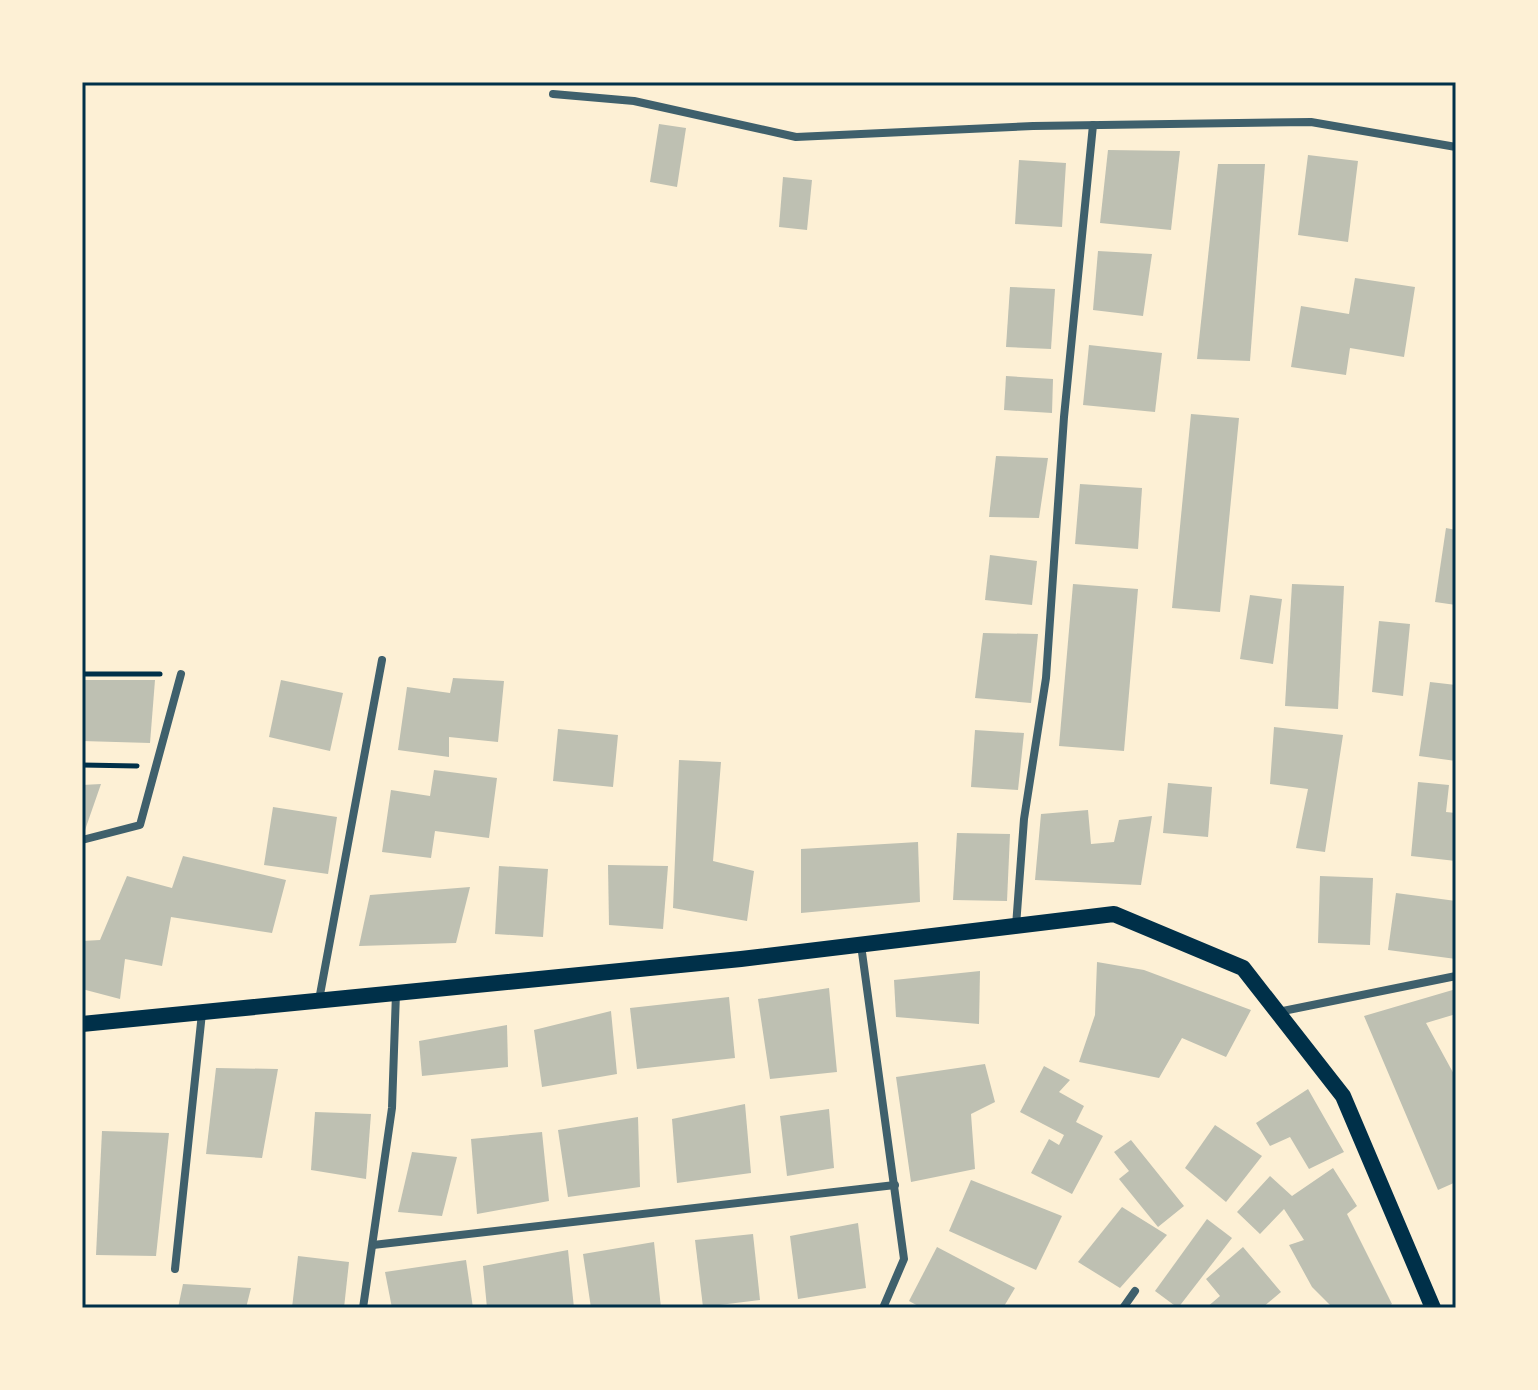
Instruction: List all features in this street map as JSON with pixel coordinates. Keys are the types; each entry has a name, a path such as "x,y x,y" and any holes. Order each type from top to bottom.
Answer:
{"main road":[{"path":"82,1024 861,944 1114,914 1243,968 1343,1096 1433,1308"}],"street":[{"path":"553,94 634,101 796,137 1093,125 1311,122 1456,147"},
{"path":"1016,926 1024,819 1046,678 1064,417 1093,125"},
{"path":"319,1001 382,660"},
{"path":"82,840 140,825 181,674"},
{"path":"861,944 904,1259 883,1308"},
{"path":"1277,1012 1456,976"},
{"path":"363,1308 392,1108 396,993"},
{"path":"175,1269 202,1012"},
{"path":"373,1245 895,1185"},
{"path":"1123,1308 1135,1291"}],"path":[{"path":"82,674 181,674"},
{"path":"82,765 158,766"}],"building":[{"path":"659,124 686,128 677,187 650,182"},
{"path":"1108,150 1180,151 1171,230 1100,223"},
{"path":"1308,155 1358,161 1348,242 1298,235"},
{"path":"1019,160 1066,163 1062,227 1015,224"},
{"path":"1218,164 1265,164 1250,361 1197,359"},
{"path":"783,177 812,180 807,230 779,227"},
{"path":"1098,251 1152,254 1143,316 1093,310"},
{"path":"1355,278 1415,287 1404,357 1350,348 1346,375 1291,367 1301,306 1349,314"},
{"path":"1010,287 1055,289 1051,349 1006,347"},
{"path":"1089,345 1162,353 1155,412 1083,405"},
{"path":"1006,376 1053,379 1052,413 1004,410"},
{"path":"1191,414 1239,418 1220,612 1172,608"},
{"path":"996,456 1048,458 1039,518 989,517"},
{"path":"1080,484 1142,488 1138,549 1075,544"},
{"path":"1446,528 1456,530 1456,605 1435,602"},
{"path":"990,555 1037,561 1032,605 985,600"},
{"path":"1073,584 1138,589 1124,751 1059,746"},
{"path":"1292,584 1344,586 1338,709 1285,706"},
{"path":"1250,595 1282,599 1273,664 1240,659"},
{"path":"1379,621 1410,624 1403,696 1372,692"},
{"path":"983,633 1038,634 1031,703 975,698"},
{"path":"453,678 504,681 498,742 449,737 449,757 398,750 407,687 450,693"},
{"path":"82,680 155,680 150,743 82,741"},
{"path":"281,680 343,693 330,751 269,737"},
{"path":"1430,682 1456,685 1456,761 1419,756"},
{"path":"1274,727 1343,735 1325,852 1296,848 1308,789 1270,784"},
{"path":"558,729 618,735 613,787 553,781"},
{"path":"975,730 1024,733 1018,790 971,787"},
{"path":"679,760 721,762 713,861 754,871 747,921 673,908"},
{"path":"434,770 497,778 489,838 435,831 431,858 382,852 391,790 430,796"},
{"path":"1418,782 1449,785 1446,812 1456,813 1456,861 1411,856"},
{"path":"1168,783 1212,787 1208,837 1163,833"},
{"path":"101,784 85,830 82,830 82,785"},
{"path":"273,807 337,817 328,874 264,865"},
{"path":"1088,810 1091,844 1114,842 1119,820 1152,816 1141,885 1035,880 1041,814"},
{"path":"957,833 1010,834 1007,901 953,900"},
{"path":"918,842 920,902 801,913 801,849"},
{"path":"183,856 286,880 272,933 171,917 162,966 125,959 120,999 82,989 82,941 100,940 127,876 172,888"},
{"path":"608,865 668,866 663,929 609,925"},
{"path":"499,866 548,869 543,937 495,934"},
{"path":"1320,876 1373,878 1370,945 1318,943"},
{"path":"470,887 456,943 359,946 370,895"},
{"path":"1396,893 1456,901 1456,959 1388,950"},
{"path":"1097,962 1144,970 1251,1010 1226,1057 1182,1038 1159,1078 1079,1062 1095,1015"},
{"path":"980,971 979,1024 896,1017 894,980"},
{"path":"829,988 837,1072 770,1079 758,999"},
{"path":"1456,989 1456,1014 1426,1023 1456,1078 1456,1182 1438,1190 1364,1016"},
{"path":"729,997 735,1058 637,1069 630,1008"},
{"path":"611,1011 617,1074 542,1087 534,1030"},
{"path":"507,1025 508,1067 422,1076 419,1041"},
{"path":"985,1064 995,1102 971,1114 975,1169 911,1182 896,1077"},
{"path":"1044,1066 1070,1080 1059,1092 1084,1106 1076,1122 1103,1136 1072,1194 1031,1173 1049,1139 1059,1145 1064,1135 1020,1112"},
{"path":"216,1068 278,1069 262,1158 206,1154"},
{"path":"1308,1089 1344,1152 1309,1169 1290,1137 1270,1146 1256,1123"},
{"path":"745,1104 751,1173 677,1183 672,1119"},
{"path":"829,1109 834,1168 787,1176 780,1116"},
{"path":"315,1112 371,1114 366,1179 311,1170"},
{"path":"638,1117 640,1187 568,1197 558,1130"},
{"path":"1215,1125 1262,1156 1226,1202 1185,1168"},
{"path":"102,1131 169,1133 156,1256 96,1255"},
{"path":"542,1132 549,1201 477,1214 471,1139"},
{"path":"1131,1140 1184,1206 1158,1227 1119,1179 1129,1171 1114,1152"},
{"path":"412,1152 457,1157 442,1216 398,1212"},
{"path":"1333,1168 1357,1206 1347,1214 1392,1304 1387,1308 1333,1308 1312,1287 1289,1245 1304,1240 1284,1209 1260,1234 1237,1212 1270,1176 1292,1196"},
{"path":"971,1180 1062,1216 1036,1270 949,1231"},
{"path":"1122,1207 1167,1235 1120,1288 1078,1262"},
{"path":"1207,1219 1232,1238 1178,1308 1155,1291"},
{"path":"858,1223 866,1288 798,1299 790,1236"},
{"path":"753,1234 760,1300 703,1307 695,1240"},
{"path":"654,1242 661,1308 591,1308 583,1254"},
{"path":"937,1247 1015,1288 1003,1308 922,1308 909,1301"},
{"path":"1243,1247 1281,1292 1262,1308 1206,1308 1220,1296 1206,1279"},
{"path":"568,1250 574,1308 487,1308 483,1266"},
{"path":"298,1256 349,1262 344,1308 292,1308"},
{"path":"466,1260 473,1308 392,1308 385,1272"},
{"path":"183,1284 251,1288 246,1308 178,1308"}]}
